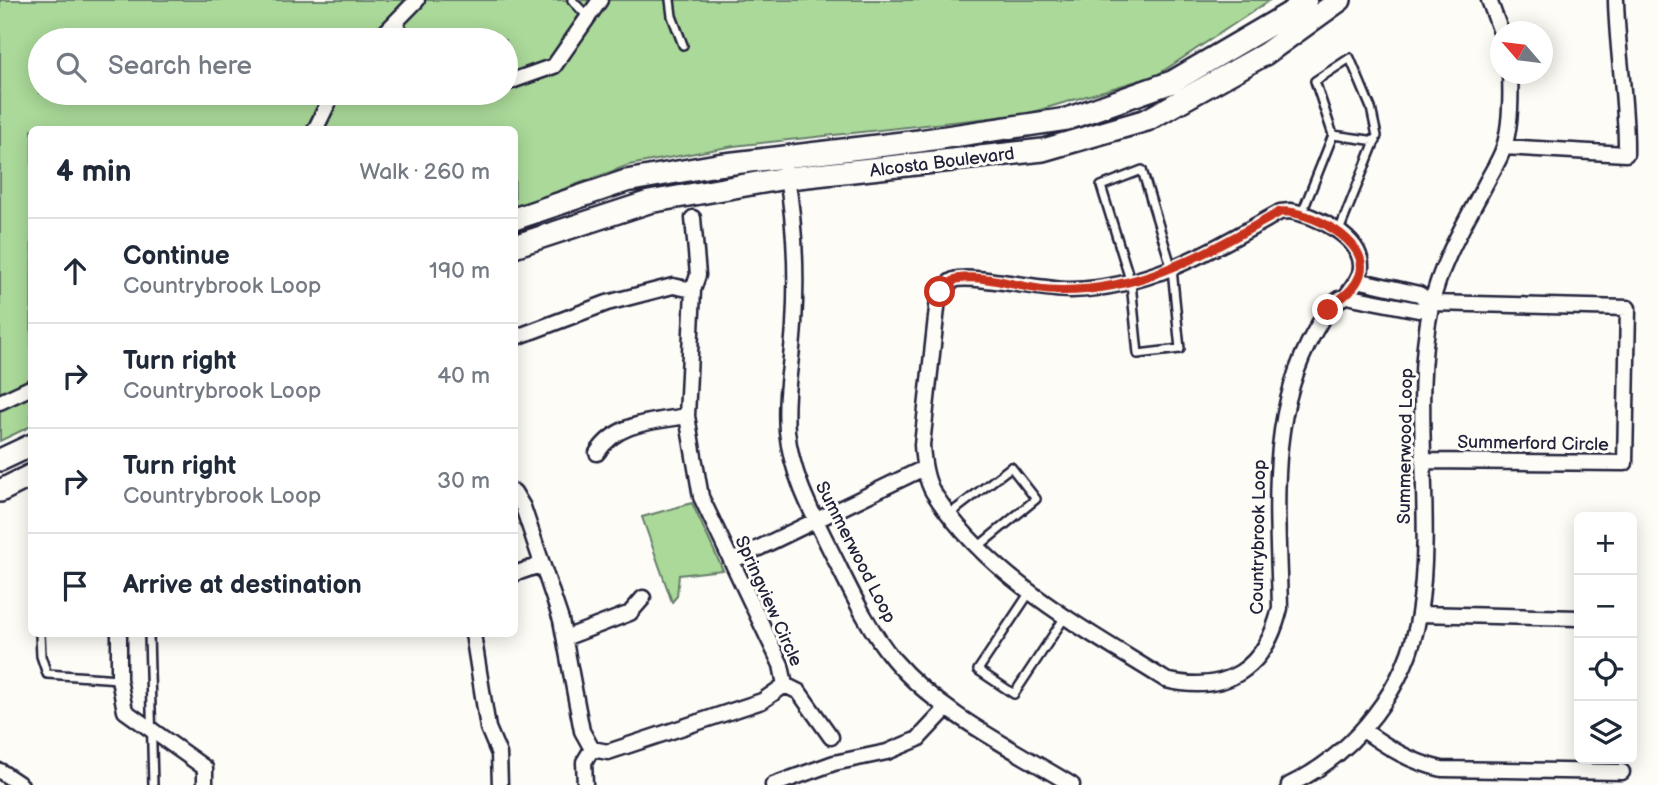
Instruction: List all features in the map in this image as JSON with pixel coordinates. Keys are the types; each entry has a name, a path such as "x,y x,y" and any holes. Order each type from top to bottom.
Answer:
{"main road":[{"name":"Alcosta Boulevard","path":"518,218 626,181 1067,119 1172,82 1290,13 1306,0"},
{"name":"Alcosta Boulevard","path":"518,245 649,202 787,178 1043,150 1147,120 1265,54 1340,0"},
{"path":"0,460 28,447"},
{"path":"0,491 28,477"}],"street":[{"path":"390,28 417,0"},
{"path":"518,79 554,66 600,0"},
{"path":"1489,0 1498,21"},
{"path":"1504,147 1626,154 1627,117 1617,46 1616,0"},
{"path":"395,23 398,28"},
{"name":"Summerwood Loop","path":"1289,785 1337,755 1363,730 1387,699 1405,664 1419,614 1425,338 1441,269 1504,147 1510,84"},
{"path":"317,126 327,105"},
{"name":"Summerwood Loop","path":"783,157 796,263 794,328 786,377 788,433 797,479 875,635 895,662 947,708 1072,785"},
{"name":"Countrybrook Loop","path":"1302,213 1280,212 1172,269 1109,288 1049,290 973,277 956,279 945,286 940,292 935,314 922,445 924,468 933,491 978,546 1009,577 1166,680 1189,686 1210,686 1247,669 1275,628 1280,608 1277,468 1279,442 1295,375 1328,310 1337,299 1346,296 1357,280"},
{"path":"1302,213 1338,232 1351,243 1362,265 1357,280 1419,294 1432,303 1418,310 1346,296"},
{"name":"Springview Circle","path":"592,749 608,752 711,718 762,701 785,685 781,665 701,497 687,416 693,290 698,275 693,218"},
{"path":"518,336 607,303 673,286 693,290"},
{"name":"Summerford Circle","path":"1424,461 1625,463 1628,307 1432,303"},
{"path":"0,402 28,389"},
{"path":"597,453 606,439 625,427 687,416"},
{"path":"732,561 815,518 924,468"},
{"path":"518,499 565,638 582,731 592,749 583,762 585,785"},
{"path":"518,573 540,565"},
{"path":"565,638 630,613 643,598"},
{"path":"1419,614 1574,618"},
{"path":"119,637 119,679 125,711 205,768 205,785"},
{"path":"473,637 488,728 499,754 500,785"},
{"path":"785,685 799,692 831,737"},
{"path":"773,785 834,763 887,752 918,739 947,708"},
{"path":"1363,730 1394,752 1418,764 1442,769 1622,772"},
{"path":"0,771 20,785"}],"lane":[{"path":"572,0 589,18"},
{"path":"670,0 672,16 683,45"},
{"path":"1302,213 1333,135 1315,81 1350,58 1377,126 1376,141 1338,232"},
{"path":"1333,135 1376,141"},
{"path":"1142,170 1172,269 1180,348 1138,354 1131,283 1101,186 1142,170"},
{"path":"951,513 1011,467 1036,499 978,546"},
{"path":"1031,592 978,670 1014,694 1065,616"},
{"path":"40,637 41,656 47,674 119,679"},
{"path":"149,637 153,785"}],"green space":[{"path":"0,0 1270,0 1157,75 1026,114 734,146 629,165 518,206 518,126 28,126 28,427 0,441"},
{"path":"692,503 723,570 679,575 677,596 672,602 642,517"}],"route":[{"path":"940,292 956,279 973,277 1049,290 1109,288 1131,283 1172,269 1205,254 1280,212 1290,211 1302,213 1338,232 1351,243 1360,258 1362,265 1359,277 1346,296 1337,299 1328,310"}]}
